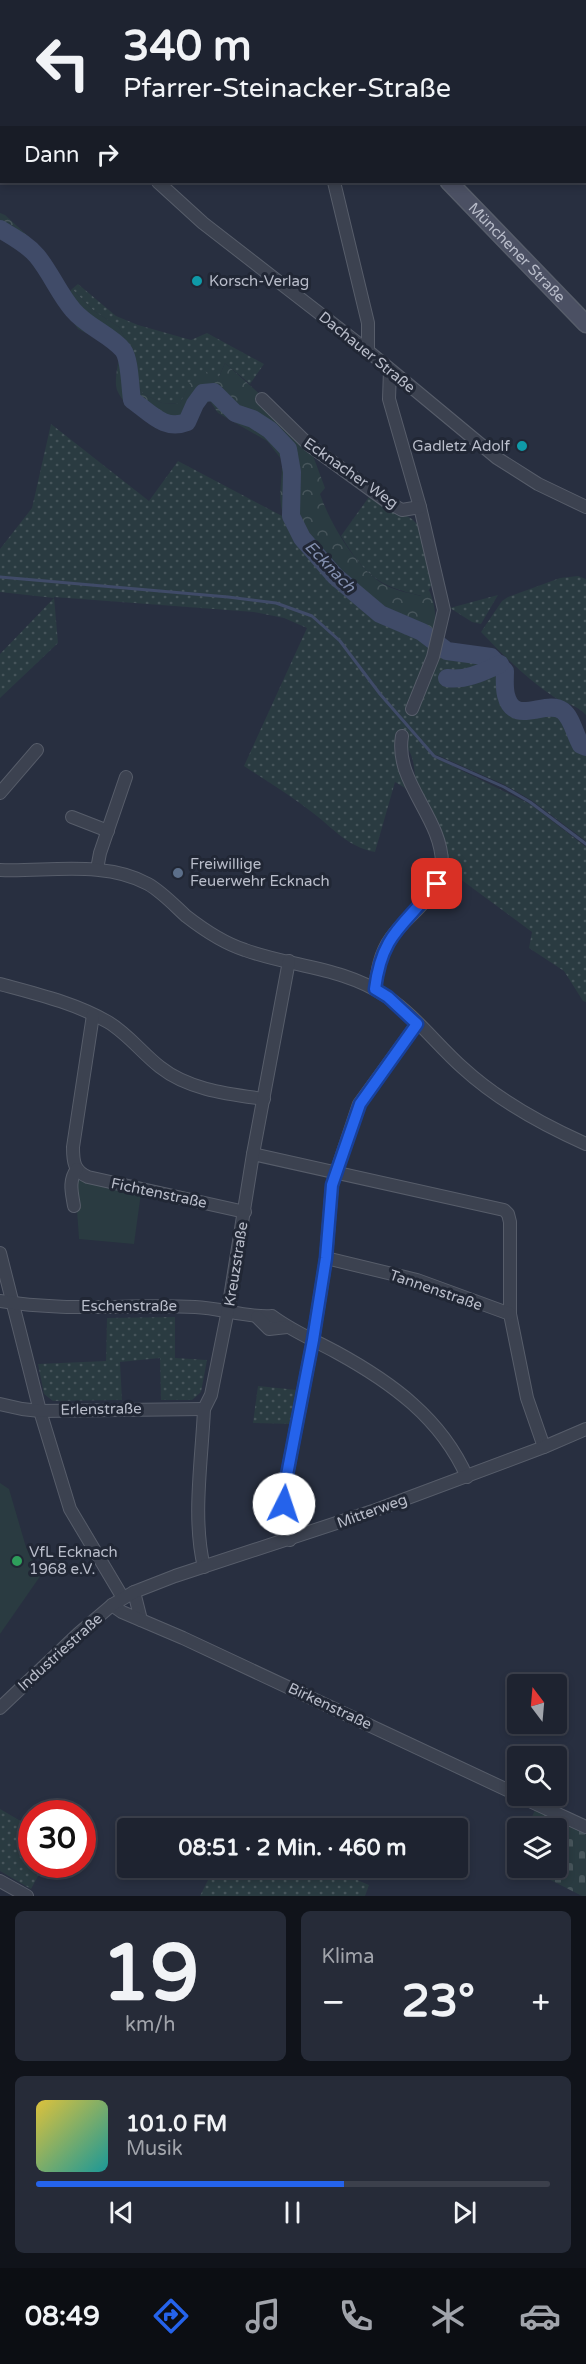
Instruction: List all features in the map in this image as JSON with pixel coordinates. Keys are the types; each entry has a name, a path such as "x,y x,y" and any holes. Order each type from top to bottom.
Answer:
{"main road":[{"name":"Münchener Straße","path":"450,183 586,324"}],"street":[{"name":"Dachauer Straße","path":"159,183 203,223 368,351 516,471 586,507"},
{"path":"334,183 368,323 368,351"},
{"name":"Ecknacher Weg","path":"390,370 389,399 420,507 444,610 433,657 412,709"},
{"name":"Ecknacher Weg","path":"262,399 309,445 386,501 402,510 420,507"},
{"path":"375,989 377,969 385,947 398,928 437,884 441,874 442,863 438,835 406,772 401,753 402,736"},
{"path":"0,793 37,750"},
{"path":"97,869 100,853 126,777"},
{"path":"72,817 108,831"},
{"path":"0,870 97,869 120,873 149,885 201,927 231,945 257,955 344,975 375,989 388,997 479,1082 509,1104 557,1131 586,1144"},
{"name":"Kreuzstraße","path":"204,1567 199,1548 198,1514 204,1409 211,1395 228,1311 253,1154 289,961"},
{"path":"0,984 54,999 110,1024 160,1067 177,1078 199,1087 264,1099"},
{"path":"74,1206 71,1186 72,1175 76,1169 73,1147 93,1015"},
{"path":"290,1540 285,1520 286,1480 326,1258 332,1185 360,1104 417,1024"},
{"path":"253,1154 504,1210 510,1222 510,1314 527,1398 544,1447"},
{"name":"Fichtenstraße","path":"76,1169 88,1177 245,1212"},
{"path":"0,1253 6,1302 70,1509 123,1598 141,1620"},
{"name":"Tannenstraße","path":"326,1258 417,1281 510,1314"},
{"name":"Eschenstraße","path":"6,1302 38,1306 155,1305 228,1311 257,1317 272,1316 287,1327 350,1359 404,1394 436,1426 459,1459 467,1477"},
{"name":"Erlenstraße","path":"0,1404 40,1411 204,1409"},
{"name":"Mitterweg","path":"123,1598 204,1567 290,1540 467,1477 586,1429"},
{"name":"Birkenstraße","path":"123,1598 122,1612 507,1790"},
{"name":"Industriestraße","path":"0,1708 31,1677 123,1598"},
{"name":"Birkenstraße","path":"541,1806 586,1827"},
{"path":"0,1881 27,1896"}],"green space":[{"path":"0,213 29,237 66,295 72,289 94,311 119,327 137,362 138,384 142,393 162,403 180,404 190,382 204,371 219,377 225,363 264,398 309,445 325,488 320,494 325,506 346,545 364,569 394,589 421,596 429,590 435,618 432,647 381,617 351,593 293,532 282,512 280,490 282,460 267,441 218,413 210,401 202,405 194,423 180,433 153,422 128,406 116,386 119,356 113,347 78,329 17,242 0,240"},
{"path":"78,284 116,316 138,325 191,340 207,333 264,364 250,384 225,363 219,377 190,383 180,404 162,403 142,393 138,384 137,362 119,327 94,311 72,289"},
{"path":"51,424 149,501 178,461 284,517 314,557 368,608 444,655 486,660 488,667 458,675 443,673 439,676 442,681 468,684 479,676 500,672 502,702 510,711 526,718 550,710 562,714 568,723 574,743 586,753 586,841 531,800 505,785 437,755 432,756 530,804 586,847 586,1002 583,1001 564,971 529,948 532,932 448,870 442,848 420,797 413,760 406,746 412,792 395,782 375,852 349,842 313,813 244,766 307,628 284,618 254,612 54,597 58,643 0,698 0,654 54,598 0,592 0,549 32,508"},
{"path":"371,494 412,519 419,526 432,584 422,596 394,588 374,577 357,560 341,536"},
{"path":"578,576 586,579 586,715 575,706 554,697 534,682 481,632 502,601 508,597 560,578"},
{"path":"498,595 481,624 472,622 450,608"},
{"path":"79,1180 141,1193 134,1244 79,1239 75,1182"},
{"path":"175,1317 175,1358 207,1360 201,1392 192,1400 161,1400 160,1358 120,1362 122,1400 53,1401 44,1394 38,1364 106,1361 107,1318"},
{"path":"258,1386 297,1390 292,1424 253,1423"},
{"name":"VfL Ecknach 1968 e.V.","path":"0,1483 9,1489 26,1547 41,1575 0,1634"},
{"path":"536,1808 558,1818 532,1818"},
{"path":"0,1809 18,1819 18,1878 37,1878 31,1889 0,1871"},
{"path":"567,1822 586,1831 586,1896 547,1878 567,1878"},
{"path":"209,1878 353,1878 369,1885 365,1896 200,1896"}],"waterway":[{"name":"Ecknach","path":"0,229 33,252 73,310 123,350 128,367 132,400 158,419 171,424 179,424 187,422 203,393 214,392 235,413 253,419 270,430 288,449 292,472 291,516 302,538 335,576 380,614 422,632 447,651 491,657 505,671 505,692 510,705 516,710 523,711 548,708 563,711 571,722 581,745 586,747"},
{"path":"0,577 228,597 276,603 312,616 340,641 380,694 434,756 504,787 530,802 586,844"},
{"name":"Ecknach","path":"447,678 467,677 500,664"}],"place":[{"name":"Korsch-Verlag","path":"197,281"},
{"name":"Gadletz Adolf","path":"522,446"},
{"name":"Freiwillige Feuerwehr Ecknach","path":"178,873"},
{"name":"VfL Ecknach 1968 e.V.","path":"17,1561"}],"route":[{"path":"284,1504 286,1480 326,1258 332,1185 360,1104 417,1024 388,997 375,989 377,969 390,938 426,900 437,884"}]}
